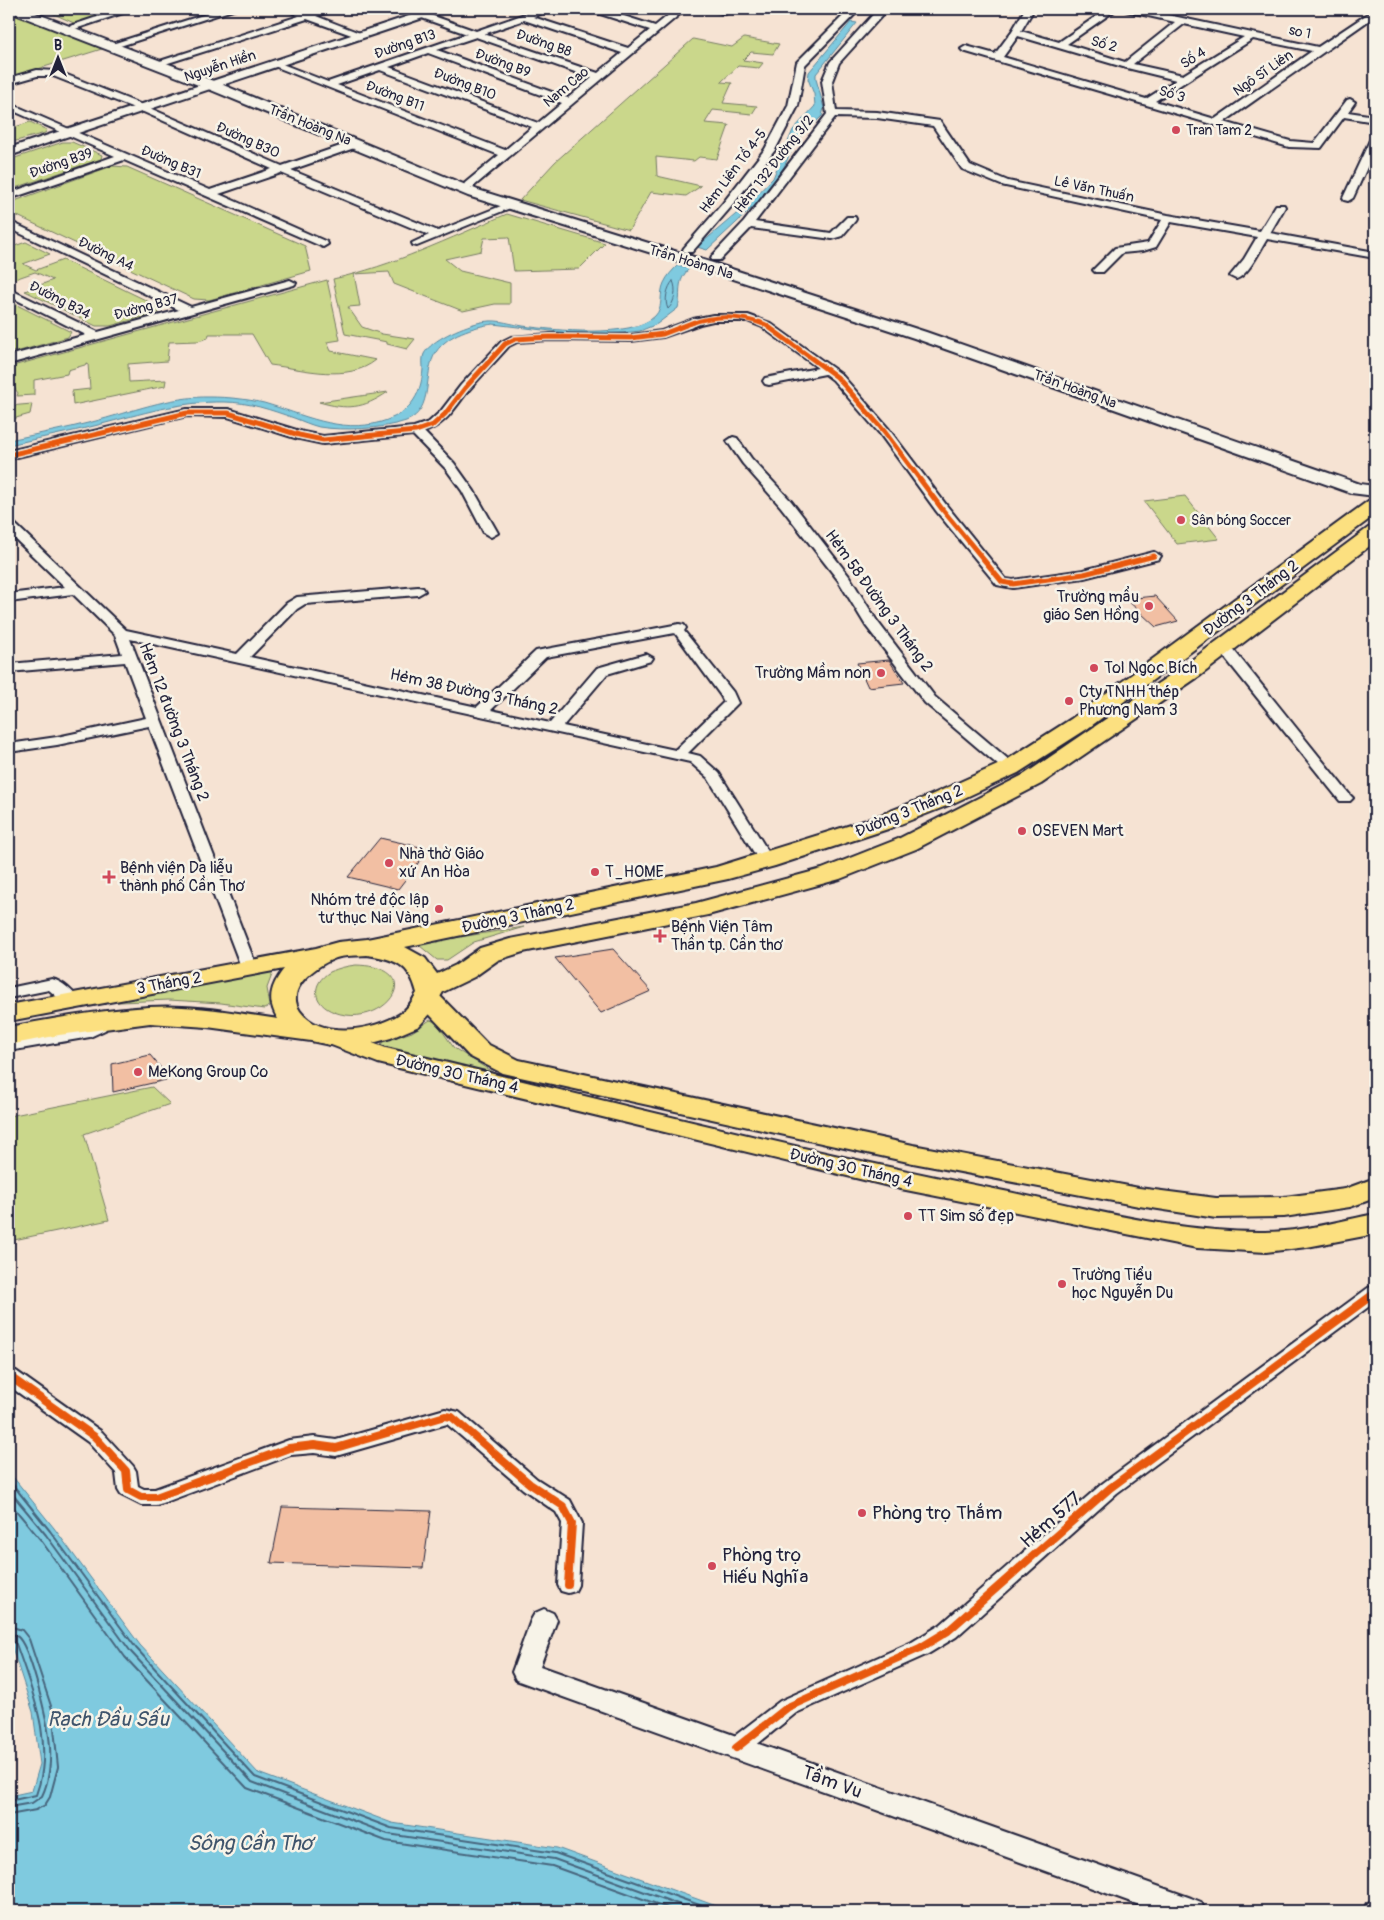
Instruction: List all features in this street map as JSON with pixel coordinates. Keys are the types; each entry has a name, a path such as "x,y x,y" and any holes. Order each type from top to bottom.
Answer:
{"highway":[{"name":"Đường 3 Tháng 2","path":"367,947 700,878 766,861 879,824 940,800 1010,768 1079,724 1375,506"},
{"name":"Đường 3 Tháng 2","path":"428,993 466,971 489,954 519,945 708,907 831,874 907,844 1034,779 1193,670 1375,532"},
{"path":"367,947 394,952 416,962 424,972 428,993 422,1008 410,1019 394,1028 376,1034 355,1037 326,1034 301,1025 290,1015 284,1004 283,991 288,979 298,968 312,959 329,952 347,948 367,947"},
{"name":"3 Tháng 2","path":"9,1013 329,952"},
{"name":"3 Tháng 2","path":"9,1036 59,1026 150,1015 206,1018 326,1034"}],"main road":[{"name":"Trần Hoàng Na","path":"14,9 214,84 516,203 596,223 683,254"},
{"name":"Trần Hoàng Na","path":"29,9 162,62 473,193 510,206 712,262 971,345 1364,483 1375,491"},
{"name":"Đường 30 Tháng 4","path":"428,993 478,1050 511,1067 913,1154 1139,1197 1216,1208 1284,1207 1350,1198 1375,1187"},
{"name":"Đường 30 Tháng 4","path":"326,1034 378,1055 901,1180 1129,1226 1197,1238 1266,1242 1307,1237 1375,1224"},
{"path":"901,1180 913,1154"}],"street":[{"path":"75,26 130,9"},
{"path":"117,44 231,9"},
{"path":"288,9 360,35"},
{"path":"162,62 329,9"},
{"name":"Nguyễn Hiền","path":"9,152 440,9"},
{"name":"Đường B13","path":"328,85 547,9"},
{"path":"594,9 657,29"},
{"name":"Nam Cao","path":"469,185 681,9"},
{"path":"714,9 725,11"},
{"name":"Hẻm Liên Tổ 4-5","path":"683,254 727,205 770,150 793,106 800,64 855,9"},
{"name":"Hẻm 132 Đường 3/2","path":"712,262 748,224 832,114 828,81 836,62 883,9"},
{"path":"997,58 1016,32 1029,9"},
{"path":"1059,46 1113,9"},
{"name":"so 1","path":"1129,9 1319,50"},
{"name":"Ngô Sĩ Liên","path":"1217,122 1375,12"},
{"name":"Đường B8","path":"422,14 599,77"},
{"path":"524,17 629,52"},
{"path":"1126,65 1182,21"},
{"name":"Số 2","path":"1016,32 1126,65 1186,79"},
{"name":"Số 4","path":"1149,101 1251,36"},
{"name":"Số 3","path":"966,49 1149,101 1289,144 1317,146 1350,102"},
{"name":"Đường B9","path":"428,50 569,102"},
{"name":"Đường B11","path":"274,64 506,154"},
{"name":"Đường B10","path":"380,67 540,127"},
{"name":"Đường B30","path":"9,81 45,72 54,73 142,108 280,169 439,235"},
{"name":"Đường B31","path":"9,106 323,244"},
{"name":"Lê Văn Thuấn","path":"832,114 877,115 936,123 966,167 1005,183 1168,218 1375,255"},
{"path":"1341,114 1375,119"},
{"path":"1348,198 1375,140"},
{"path":"209,194 356,144"},
{"name":"Đường B39","path":"9,196 123,156"},
{"path":"417,243 510,206"},
{"path":"1236,276 1249,260 1262,236 1274,221 1280,207"},
{"path":"1099,270 1119,250 1143,248 1152,245 1168,218"},
{"path":"748,224 832,236 838,234 851,219"},
{"name":"Đường A4","path":"9,224 191,311"},
{"name":"Đường B37","path":"9,360 290,283"},
{"name":"Đường B34","path":"9,292 97,336"},
{"path":"9,455 181,413 228,413 307,438 323,440 416,431 433,425 445,414 465,388 505,344 515,339 632,338 663,334 696,321 713,318 748,318 766,325 827,370 855,397 884,431 942,509 1004,583 1013,584 1084,574 1154,556"},
{"path":"769,381 827,370"},
{"path":"416,431 450,466 468,491 491,533"},
{"name":"Hẻm 58 Đường 3 Tháng 2","path":"733,441 746,461 786,504 844,579 871,623 930,700 1010,768"},
{"name":"Hẻm 12 đường 3 Tháng 2","path":"9,526 121,633 250,968"},
{"path":"9,598 76,590"},
{"path":"240,659 292,606 302,600 418,590"},
{"path":"481,711 540,654 680,631 728,695 730,703 679,754"},
{"name":"Hẻm 38 Đường 3 Tháng 2","path":"121,633 695,759 706,766 766,861"},
{"path":"1224,646 1345,798"},
{"path":"9,668 131,657"},
{"path":"554,727 602,671 646,658"},
{"path":"9,748 57,741 155,721"},
{"path":"9,993 52,984 72,1001"},
{"path":"9,1046 84,1033 99,1026 104,1020"},
{"name":"Hẻm 577","path":"736,1748 788,1707 920,1648 948,1631 1110,1488 1375,1293"},
{"path":"9,1376 95,1437 126,1472 128,1490 140,1498 156,1498 288,1448 314,1445 336,1448 445,1416 452,1417 530,1484 564,1506 572,1523 568,1585"},
{"name":"Tầm Vu","path":"544,1620 525,1672 1191,1911"}],"green space":[{"path":"9,9 19,9 105,48 9,78 9,21 14,21 15,15 9,13"},
{"path":"43,9 83,9 101,16 76,24"},
{"path":"744,38 779,44 773,54 751,52 743,60 763,63 759,68 738,66 721,82 732,83 723,103 757,106 752,114 713,110 705,123 729,125 717,159 699,157 694,161 656,157 657,176 701,186 686,196 651,192 629,230 520,200 555,162 693,39 732,47"},
{"path":"30,122 47,130 45,133 9,143 9,129"},
{"path":"63,142 72,142 102,155 101,159 9,190 9,160"},
{"path":"112,166 127,167 305,246 311,271 209,300 194,299 9,212 9,203"},
{"path":"507,214 605,243 579,269 514,271 509,237 484,238 481,251 445,259 460,271 510,283 510,304 495,304 463,311 394,284 389,272 354,274 360,306 348,307 362,327 382,334 415,339 407,349 387,344 387,342 345,334 333,279 399,259"},
{"path":"26,242 50,254 23,264 36,270 63,260 162,308 158,313 110,326 96,326 25,291 53,280 35,272 9,281 9,248"},
{"path":"327,280 340,340 327,342 331,351 376,360 365,367 339,373 325,373 270,365 252,334 209,334 208,338 198,341 169,342 167,361 128,364 129,382 166,380 165,386 73,405 72,391 90,389 88,364 68,370 67,374 34,380 34,395 17,396 18,393 13,386 9,387 9,367"},
{"path":"9,301 71,332 68,337 16,352 9,351"},
{"path":"388,392 363,405 347,407 319,402"},
{"path":"32,404 30,414 9,420 9,406"},
{"name":"Sân bóng Soccer","path":"1185,496 1219,539 1177,544 1144,501"},
{"path":"524,927 474,942 447,960 437,960 420,946 422,943"},
{"path":"356,965 379,968 392,976 396,986 392,996 383,1006 369,1013 352,1016 334,1012 318,999 317,988 319,982 330,972"},
{"path":"268,971 273,972 267,988 270,1006 264,1009 221,1003 169,1000 96,1003"},
{"path":"430,1020 436,1022 454,1048 494,1073 381,1047 382,1042 412,1032"},
{"path":"152,1087 170,1104 84,1134 109,1220 14,1240 9,1234 9,1116"}],"water":[{"path":"851,22 857,23 816,74 824,108 822,116 795,142 784,167 764,197 707,250 697,247 748,204 773,178 793,130 815,106 814,94 808,79 809,72"},
{"path":"678,265 690,268 682,278 678,308 657,324 640,331 584,335 493,324 469,329 454,336 447,340 436,352 429,370 425,400 421,409 415,416 397,424 363,428 329,428 316,426 251,405 233,402 208,402 161,409 9,445 9,440 82,425 150,405 195,397 244,399 336,424 351,426 381,422 399,414 411,403 416,396 422,379 424,354 434,343 448,334 471,325 490,321 572,331 629,328 644,323 655,316 660,308 664,283"},
{"name":"Sông Cần Thơ","path":"9,1472 54,1528 140,1645 258,1773 392,1823 557,1848 730,1911 9,1911 9,1796 32,1791 40,1764 33,1712 9,1638"}],"building":[{"name":"Trường mẩu giáo Sen Hồng","path":"1155,596 1178,621 1156,627 1126,599"},
{"name":"Trường Mầm non","path":"889,660 904,683 868,687 857,663"},
{"name":"Nhà thờ Giáo xứ An Hòa","path":"380,838 429,849 398,889 348,877"},
{"path":"613,949 651,991 601,1013 555,958"},
{"name":"MeKong Group Co","path":"150,1055 170,1079 113,1092 112,1064"},
{"path":"282,1507 431,1511 423,1568 271,1563"}],"cycle path":[{"path":"9,455 181,413 228,413 299,435 323,440 416,431 433,425 445,414 465,388 505,344 515,339 550,337 631,338 663,334 697,321 713,318 748,318 766,325 837,377 884,431 942,509 1002,582 1013,584 1084,574 1154,556"},
{"path":"736,1748 788,1707 920,1648 948,1631 1110,1488 1375,1293"},
{"path":"9,1376 95,1437 126,1471 128,1490 141,1497 156,1497 289,1448 314,1445 336,1448 445,1416 452,1417 530,1484 563,1506 572,1523 568,1585"}],"place":[{"name":"Tran Tam 2","path":"1176,130"},
{"name":"Sân bóng Soccer","path":"1181,520"},
{"name":"Trường mẩu giáo Sen Hồng","path":"1149,606"},
{"name":"Tol Ngọc Bích","path":"1094,668"},
{"name":"Trường Mầm non","path":"881,673"},
{"name":"Cty TNHH thép Phương Nam 3","path":"1069,701"},
{"name":"OSEVEN Mart","path":"1022,831"},
{"name":"Nhà thờ Giáo xứ An Hòa","path":"389,863"},
{"name":"T_HOME","path":"595,872"},
{"name":"Bệnh viện Da liễu thành phố Cần Thơ","path":"109,877"},
{"name":"Nhóm trẻ độc lập tư thục Nai Vàng","path":"439,909"},
{"name":"Bệnh Viện Tâm Thần tp. Cần thơ","path":"660,936"},
{"name":"MeKong Group Co","path":"138,1072"},
{"name":"TT Sim số đẹp","path":"908,1216"},
{"name":"Trường Tiểu học Nguyễn Du","path":"1062,1284"},
{"name":"Phòng trọ Thắm","path":"862,1513"},
{"name":"Phòng trọ Hiếu Nghĩa","path":"712,1566"}],"water label":[{"name":"Rạch Đầu Sấu","path":"108,1719"}]}
